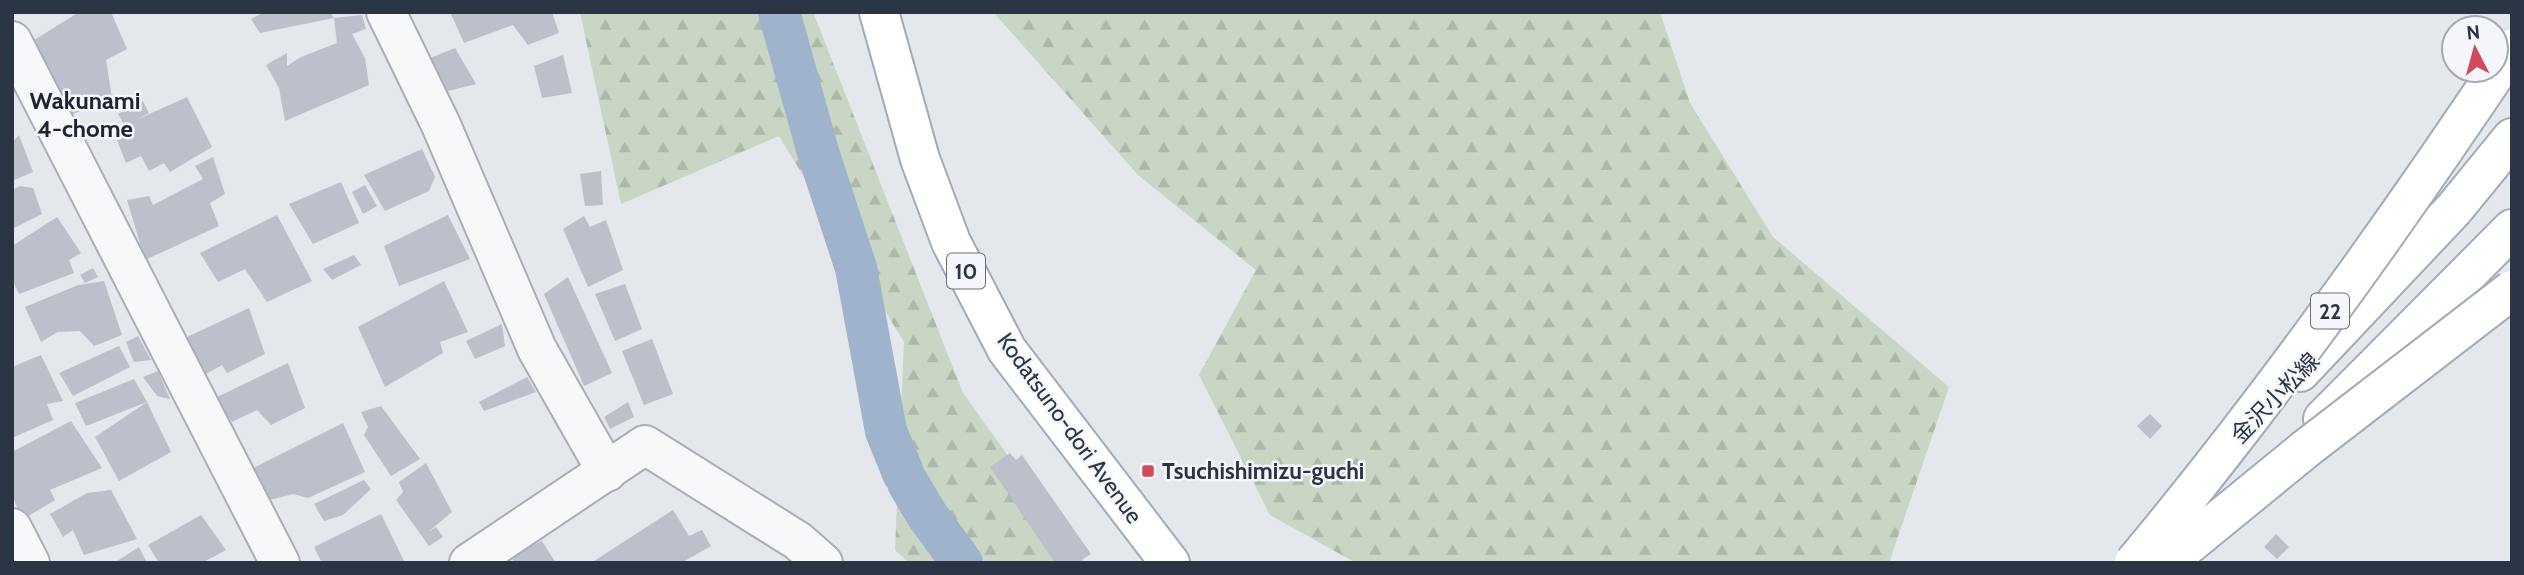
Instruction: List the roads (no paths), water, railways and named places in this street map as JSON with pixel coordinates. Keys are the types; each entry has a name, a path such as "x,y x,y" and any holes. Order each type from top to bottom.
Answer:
{"main road":[{"name":"Kodatsuno-dori Avenue","path":"879,12 920,159 951,242 1007,350 1170,563"},
{"name":"22","path":"2140,546 2183,504 2365,264 2426,179 2512,49"},
{"name":"金沢小松線","path":"2140,546 2454,209 2512,138"},
{"name":"金沢小松線","path":"2178,563 2512,229"},
{"path":"2166,563 2308,447 2512,290"}],"street":[{"path":"386,12 441,125 537,349 607,472"},
{"path":"12,41 280,563"},
{"path":"468,563 645,445 799,541 824,563"},
{"path":"12,528 30,563"}],"waterway":[{"path":"779,12 818,152 856,268 886,431 903,473"},
{"path":"908,483 927,515 962,563"}],"place":[{"name":"Tsuchishimizu-guchi","path":"1148,471"}],"district":[{"name":"Wakunami 4-chome","path":"85,114"}]}
